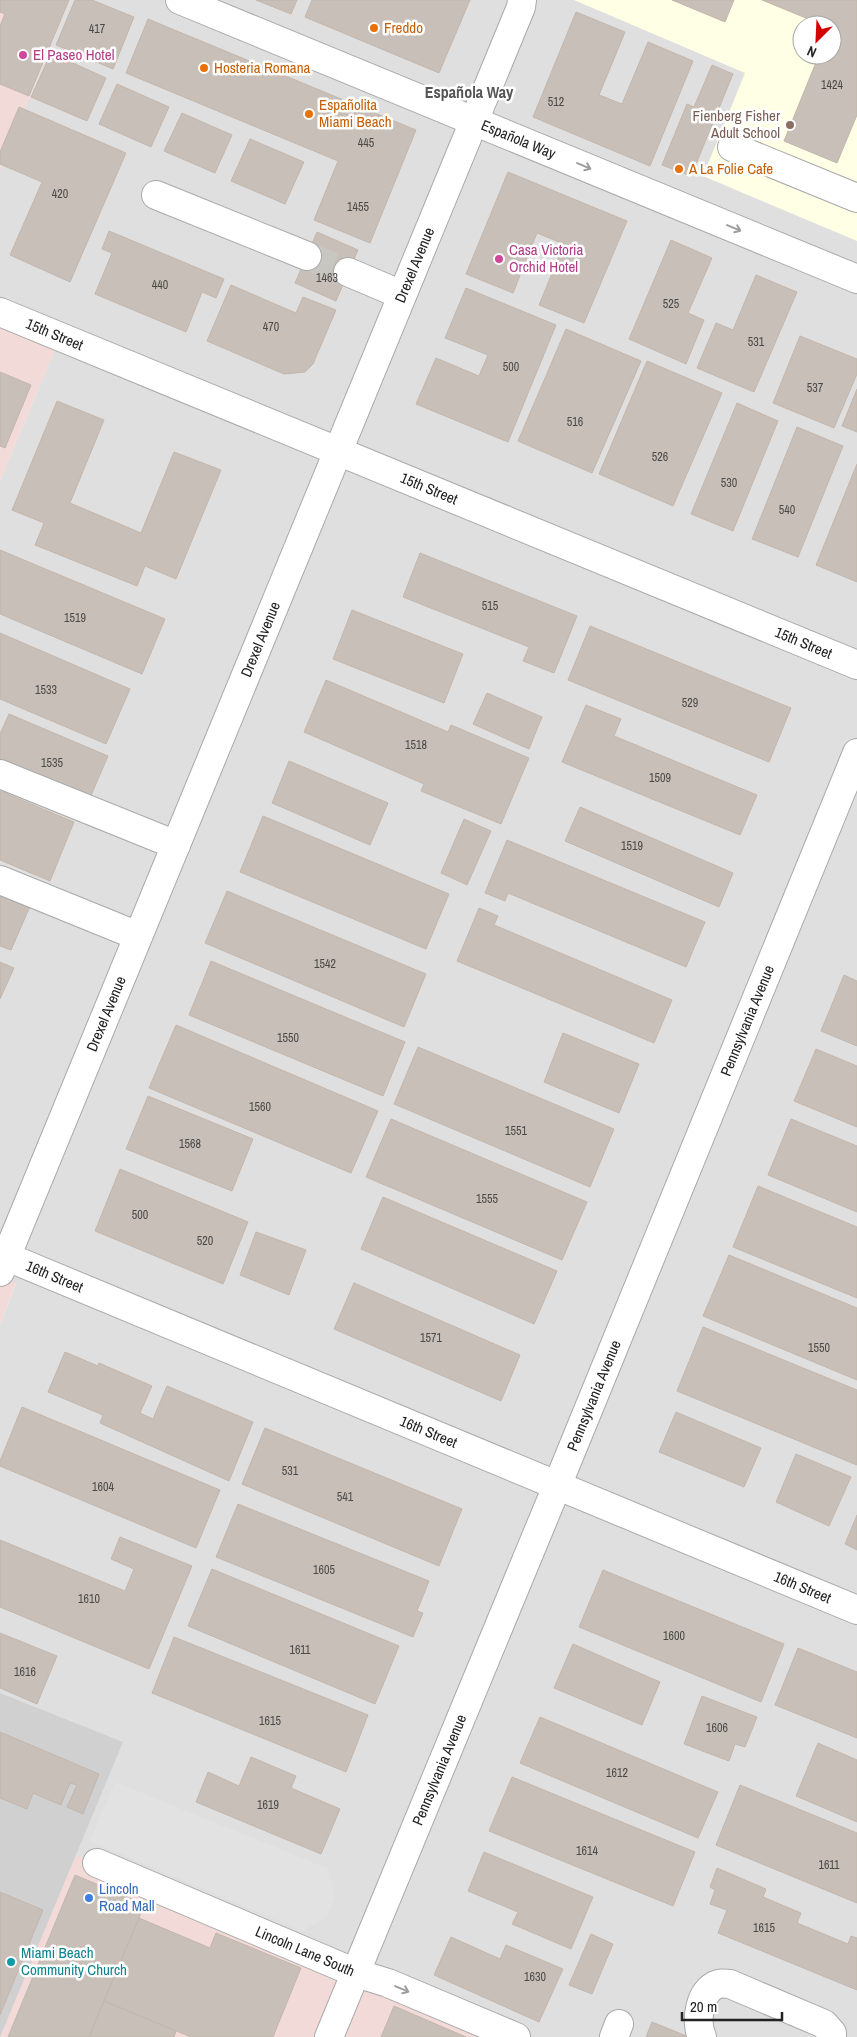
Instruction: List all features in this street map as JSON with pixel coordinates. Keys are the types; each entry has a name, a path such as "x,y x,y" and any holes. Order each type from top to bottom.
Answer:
{"street":[{"name":"Española Way","path":"180,0 857,279"},
{"name":"Drexel Avenue","path":"2,1261 524,2"},
{"path":"732,147 857,198"},
{"path":"156,195 307,256"},
{"path":"348,272 402,295"},
{"name":"15th Street","path":"0,312 857,665"},
{"name":"Pennsylvania Avenue","path":"329,2037 558,1486 857,753"},
{"path":"0,774 176,845"},
{"path":"0,880 138,936"},
{"name":"16th Street","path":"2,1261 558,1486 857,1610"},
{"name":"Lincoln Lane South","path":"97,1863 356,1973 388,1983 516,2037"},
{"path":"702,2037 699,2012 708,1990 718,1984 730,1984 824,2024 832,2033 832,2037"}],"shaded area":[{"name":"El Paseo Hotel","path":"0,0 69,0 0,171"},
{"path":"69,0 857,0 857,2037 504,2037 0,1824 0,1325 16,1284 0,1276 0,481 55,350 0,308 0,171"},
{"name":"Fienberg Fisher Adult School","path":"574,0 857,0 857,241 703,176 745,73"},
{"path":"0,308 55,350 0,481"},
{"path":"0,1276 16,1283 0,1325"},
{"name":"Miami Beach Community Church","path":"0,1693 123,1742 0,2037"},
{"path":"115,1782 327,1868 335,1896 327,1916 303,1931 90,1841"},
{"name":"Lincoln Road Mall","path":"0,1823 356,1973 508,2037 0,2037"}],"building":[{"name":"El Paseo Hotel","path":"0,0 69,0 29,96 0,84 0,26 5,14 0,12"},
{"path":"75,0 92,0 134,17 113,69 56,45"},
{"path":"256,0 297,0 291,14"},
{"path":"312,0 470,0 439,73 305,17"},
{"path":"672,0 734,0 725,22"},
{"path":"762,0 857,0 857,115 837,163 784,141 815,65 842,65 842,15 799,15"},
{"path":"576,12 625,32 599,95 622,104 648,42 693,61 650,166 533,117"},
{"path":"148,19 416,130 370,243 314,220 338,161 126,73"},
{"path":"51,53 106,78 87,121 31,97"},
{"path":"712,65 733,74 691,176 662,165 687,104 694,107"},
{"path":"117,84 169,107 151,147 99,124"},
{"path":"19,107 126,153 70,282 10,255 42,182 0,164 0,152"},
{"path":"182,113 232,135 215,173 164,151"},
{"path":"250,139 304,162 285,204 231,181"},
{"name":"Casa Victoria Orchid Hotel","path":"508,172 627,221 584,323 539,305 564,244 537,233 513,293 466,274"},
{"path":"109,231 224,279 216,298 202,292 186,332 95,294 112,253 102,249"},
{"path":"317,232 358,250 336,301 295,283"},
{"path":"671,240 712,258 688,313 704,320 686,364 629,339"},
{"path":"756,275 797,292 754,392 697,368 716,323 733,330"},
{"path":"231,285 296,313 303,297 336,310 313,364 305,372 284,374 207,341"},
{"path":"466,288 556,325 508,442 416,404 436,358 479,376 488,355 445,338"},
{"path":"566,329 641,361 592,473 518,441"},
{"path":"800,336 857,359 857,374 834,428 773,403"},
{"path":"647,361 722,393 673,506 599,474"},
{"path":"0,372 31,385 5,448 0,446"},
{"path":"857,389 857,432 842,426"},
{"path":"57,401 104,420 70,503 141,533 174,452 221,470 176,579 145,566 137,586 35,545 44,523 12,510"},
{"path":"737,403 778,421 733,531 691,514"},
{"path":"797,427 843,446 798,557 752,539"},
{"path":"857,464 857,582 816,565"},
{"path":"0,550 165,619 142,674 0,614"},
{"path":"420,553 577,616 554,673 523,661 529,647 403,597"},
{"path":"352,610 463,654 444,703 333,659"},
{"path":"590,626 791,708 769,762 568,680"},
{"path":"0,633 130,689 106,744 0,699"},
{"path":"326,680 448,732 451,725 529,758 501,824 421,791 424,784 304,732"},
{"path":"487,693 542,717 529,749 473,724"},
{"path":"586,705 621,719 614,736 757,795 740,835 562,762"},
{"path":"9,714 108,756 86,807 0,770 0,734"},
{"path":"289,761 388,803 370,845 272,803"},
{"path":"0,791 74,822 50,881 0,860"},
{"path":"580,807 733,873 719,907 565,841"},
{"path":"263,816 449,894 426,949 240,872"},
{"path":"464,819 491,831 467,885 441,873"},
{"path":"507,840 705,922 686,967 508,893 505,901 485,893"},
{"path":"0,891 31,904 11,950 0,946"},
{"path":"227,891 426,974 404,1027 205,943"},
{"path":"479,908 498,916 494,925 672,1000 654,1043 457,961"},
{"path":"211,961 405,1042 383,1096 189,1015"},
{"path":"0,962 14,968 0,999"},
{"path":"844,975 857,981 857,1046 821,1031"},
{"path":"176,1025 378,1111 351,1173 149,1088"},
{"path":"563,1033 639,1064 619,1113 544,1082"},
{"path":"418,1047 614,1129 590,1187 394,1104"},
{"path":"816,1049 857,1066 857,1127 794,1101"},
{"path":"148,1096 253,1139 232,1191 126,1149"},
{"path":"391,1119 587,1202 562,1260 366,1177"},
{"path":"791,1119 857,1146 857,1212 768,1175"},
{"path":"120,1169 248,1222 223,1284 95,1231"},
{"path":"758,1186 857,1227 857,1298 733,1247"},
{"path":"383,1197 557,1271 534,1324 361,1249"},
{"path":"256,1232 306,1250 289,1295 240,1275"},
{"path":"729,1255 857,1308 857,1380 703,1316"},
{"path":"354,1283 520,1355 501,1401 334,1329"},
{"path":"703,1327 857,1390 857,1465 677,1391"},
{"path":"65,1352 98,1366 99,1363 152,1386 140,1413 153,1419 167,1386 253,1422 229,1481 100,1423 103,1415 48,1392"},
{"path":"22,1407 220,1490 196,1548 0,1466 0,1461"},
{"path":"676,1412 761,1448 744,1487 659,1452"},
{"path":"265,1428 462,1509 439,1566 242,1484"},
{"path":"796,1454 851,1477 829,1526 776,1502"},
{"path":"238,1504 429,1581 417,1611 423,1613 413,1637 216,1557"},
{"path":"857,1515 857,1550 845,1544"},
{"path":"120,1537 192,1566 149,1669 0,1607 0,1540 125,1591 134,1569 111,1559"},
{"path":"212,1569 399,1646 375,1704 188,1626"},
{"path":"603,1570 784,1644 761,1702 579,1627"},
{"path":"0,1633 57,1656 37,1704 0,1688"},
{"path":"174,1637 368,1715 346,1772 152,1693"},
{"path":"573,1644 660,1682 642,1725 554,1688"},
{"path":"798,1648 857,1672 857,1738 775,1705"},
{"path":"702,1696 757,1717 745,1747 735,1744 729,1761 684,1744"},
{"path":"540,1717 718,1792 698,1838 520,1763"},
{"path":"0,1732 99,1774 83,1814 67,1807 77,1785 70,1783 61,1805 33,1793 27,1809 0,1798"},
{"path":"818,1743 857,1760 857,1822 796,1796"},
{"path":"251,1757 296,1776 291,1788 340,1809 321,1854 196,1802 208,1772 239,1786"},
{"path":"512,1777 695,1852 673,1906 489,1831"},
{"path":"740,1785 857,1833 857,1903 716,1845"},
{"path":"484,1852 593,1897 571,1949 512,1924 518,1912 468,1891"},
{"path":"717,1868 766,1889 763,1897 801,1913 797,1923 848,1944 851,1936 857,1938 857,1990 718,1933 727,1910 710,1904 715,1890 710,1887"},
{"path":"75,1875 144,1904 139,1918 89,2037 8,2037"},
{"name":"Miami Beach Community Church","path":"0,1892 43,1910 0,2015"},
{"path":"139,1918 210,1948 216,1933 301,1968 273,2037 191,2037 104,2001"},
{"path":"591,1934 613,1944 592,1994 569,1985"},
{"path":"451,1937 500,1959 506,1945 563,1969 539,2022 434,1975"},
{"path":"104,2001 176,2031 174,2037 89,2037"},
{"path":"394,2006 466,2037 381,2037"},
{"path":"652,2022 689,2037 646,2037"}],"tunnel":[{"path":"307,256 348,272"}],"place":[{"name":"Freddo","path":"374,28"},
{"name":"El Paseo Hotel","path":"23,55"},
{"name":"Hosteria Romana","path":"204,68"},
{"name":"Españolita Miami Beach","path":"309,114"},
{"name":"Fienberg Fisher Adult School","path":"790,125"},
{"name":"A La Folie Cafe","path":"679,169"},
{"name":"Casa Victoria Orchid Hotel","path":"499,259"},
{"name":"Lincoln Road Mall","path":"89,1898"},
{"name":"Miami Beach Community Church","path":"11,1962"}],"district":[{"name":"Española Way","path":"469,92"}]}
